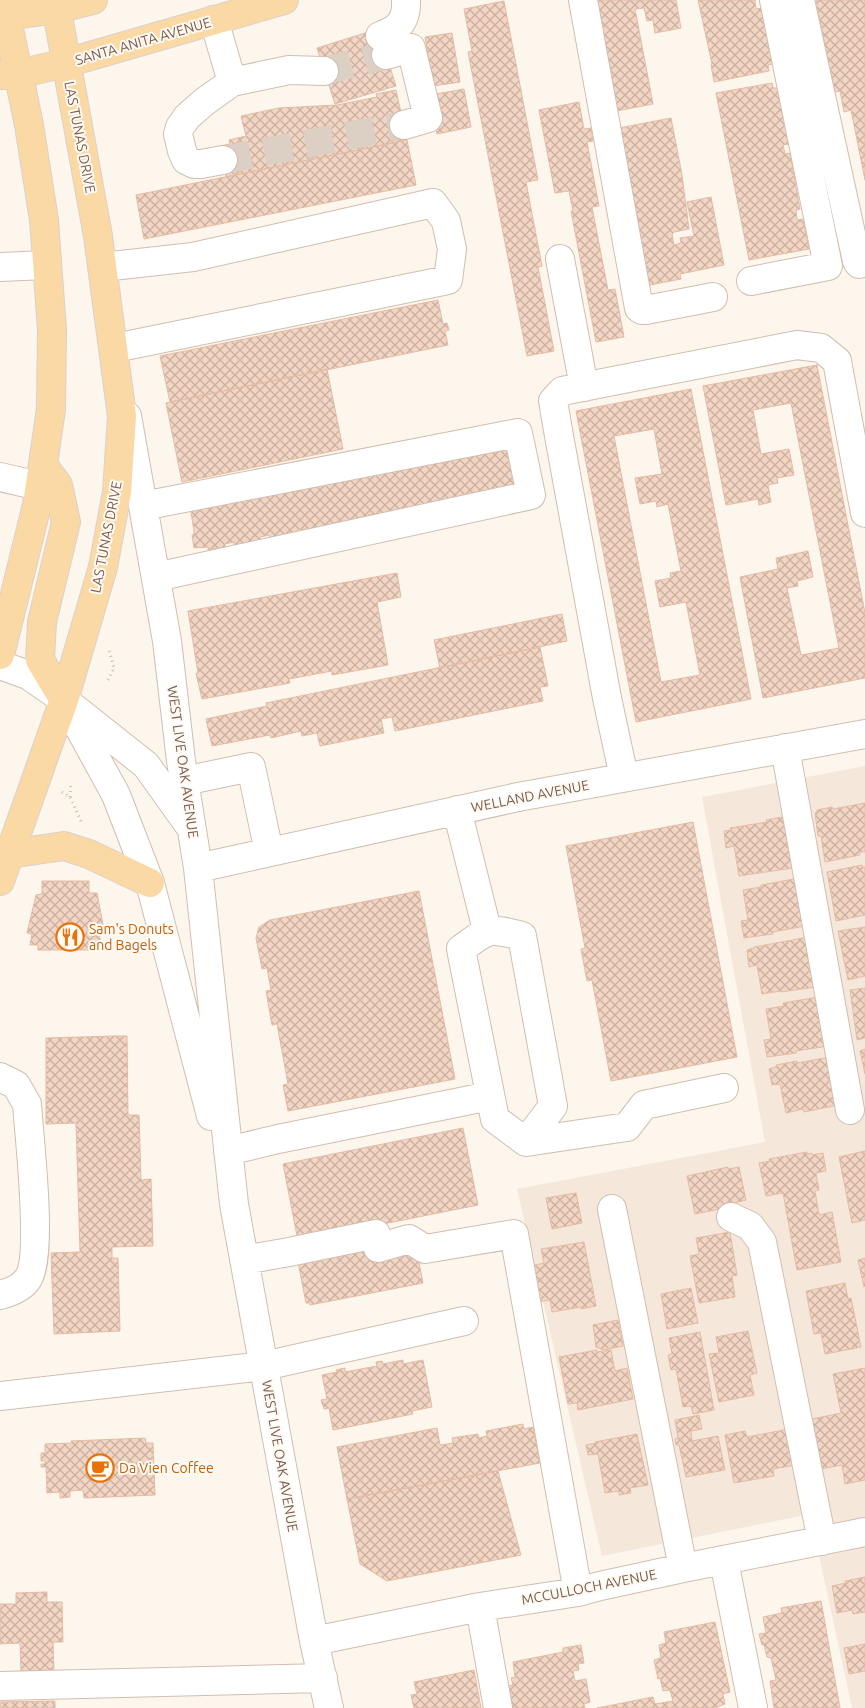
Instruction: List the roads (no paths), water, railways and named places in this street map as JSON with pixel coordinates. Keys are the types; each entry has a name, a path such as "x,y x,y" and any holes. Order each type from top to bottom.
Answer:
{"main road":[{"path":"0,655 37,506 51,408 52,330 42,210 29,125 9,74 3,11 93,0"},
{"name":"SANTA ANITA AVENUE","path":"9,74 66,63 284,0"},
{"name":"LAS TUNAS DRIVE","path":"0,881 64,700 103,567 117,492 122,416 103,267 56,5"},
{"path":"41,476 58,485 66,522 42,622 40,660 64,700"},
{"path":"8,854 64,846 88,854 150,884"}],"street":[{"path":"404,125 428,118 411,48 383,46 405,16 406,0"},
{"path":"583,0 639,308 646,310 713,297"},
{"path":"751,281 828,266 774,0"},
{"path":"800,0 857,261 859,264 865,262"},
{"path":"214,20 232,82"},
{"path":"223,160 194,164 186,160 178,134 180,127 187,117 232,82 322,64"},
{"path":"103,267 193,257 432,203 446,221 452,249 448,280 113,336"},
{"path":"560,259 584,387"},
{"path":"0,268 47,265"},
{"name":"WEST LIVE OAK AVENUE","path":"113,336 167,641 184,781 198,868 234,1204 314,1641 324,1678 329,1708"},
{"path":"624,777 607,698 553,401 562,391 798,345 821,348 837,361 865,513"},
{"path":"143,506 518,433 531,495 156,578"},
{"path":"0,477 41,476"},
{"name":"WEST LIVE OAK AVENUE","path":"0,666 28,675 64,700 116,794 150,884 234,1204"},
{"path":"64,700 146,766 192,828"},
{"name":"WELLAND AVENUE","path":"198,868 518,797 865,734"},
{"path":"784,748 850,1110"},
{"path":"184,781 251,767 269,852"},
{"path":"457,810 487,930"},
{"path":"526,1142 553,1106 522,936 503,931 487,930 461,949 495,1119 526,1142 627,1127 644,1105 724,1088"},
{"path":"0,1077 16,1086 27,1104 36,1237 33,1266 27,1280 14,1291 0,1295"},
{"path":"228,1151 490,1096"},
{"path":"612,1209 683,1568"},
{"path":"731,1217 750,1226 762,1242 822,1541"},
{"path":"244,1260 376,1234 378,1248 409,1240 425,1249 514,1234 578,1592"},
{"path":"0,1396 264,1366 464,1321"},
{"name":"MCCULLOCH AVENUE","path":"314,1641 480,1607 578,1592 683,1568 865,1532"},
{"path":"724,1561 753,1708"},
{"path":"480,1607 498,1708"},
{"path":"0,1686 324,1678"}],"tunnel":[{"path":"324,71 386,55"},
{"path":"223,160 404,125"}],"place":[{"name":"Sam's Donuts and Bagels","path":"70,937"},
{"name":"Da Vien Coffee","path":"100,1468"}]}
